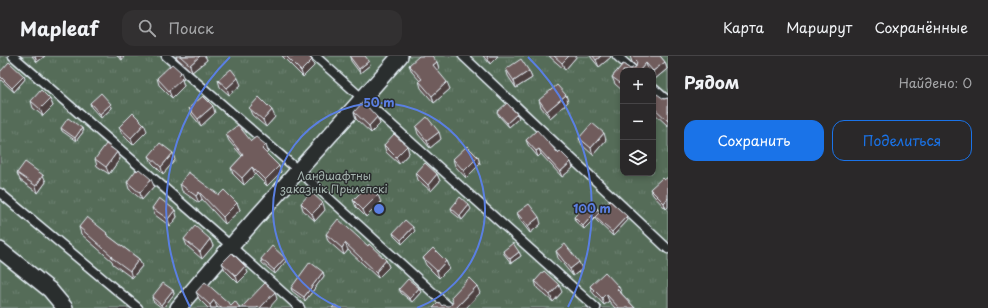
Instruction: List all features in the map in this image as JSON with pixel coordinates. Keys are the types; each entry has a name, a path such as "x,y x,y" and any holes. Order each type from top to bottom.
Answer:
{"street":[{"path":"178,308 231,246 300,171 400,56"},
{"path":"0,250 50,290 65,308"}],"lane":[{"path":"13,56 300,308"},
{"path":"166,56 300,171 450,308"},
{"path":"315,56 596,308"},
{"path":"463,56 668,249"},
{"path":"617,56 631,68"},
{"path":"656,91 668,101"},
{"path":"0,193 138,308"}],"green space":[{"name":"Ландшафтны заказнік Прылепскі","path":"0,56 668,56 668,308 0,308"}],"building":[{"path":"180,56 200,56 190,65"},
{"path":"286,56 308,56 312,60 301,71"},
{"path":"365,56 369,61 359,69 350,57"},
{"path":"419,56 432,56 437,62 433,65 447,82 432,96 419,81 422,79 409,65"},
{"path":"554,56 569,56 562,63"},
{"path":"593,56 601,56 596,60"},
{"path":"631,56 660,56 665,62 656,69 650,68 646,63 642,68 633,68 636,67 637,62"},
{"path":"521,59 529,71 514,81 506,69"},
{"path":"9,62 24,76 12,88 0,76 0,72"},
{"path":"172,64 181,72 178,75 182,79 169,91 157,78"},
{"path":"623,64 629,68 620,68 620,83 612,77"},
{"path":"231,69 238,78 227,88 218,80"},
{"path":"557,85 566,95 547,111 539,100"},
{"path":"41,90 50,99 40,109 31,101"},
{"path":"101,93 111,104 100,114 90,103"},
{"path":"657,94 664,99 668,98 668,121 656,110"},
{"path":"203,96 213,106 198,119 189,108"},
{"path":"259,97 272,110 263,120 249,108"},
{"path":"363,102 377,117 369,126 354,112"},
{"path":"507,103 517,114 507,123 497,112"},
{"path":"133,113 144,124 131,138 119,127"},
{"path":"427,117 439,132 427,141 416,127"},
{"path":"68,118 82,128 75,138 61,128"},
{"path":"592,123 604,133 591,148 579,138"},
{"path":"238,125 251,141 256,137 266,145 262,149 279,166 265,180 252,167 242,178 231,168 243,155 226,134"},
{"path":"537,130 558,153 560,151 571,162 560,172 539,149 536,151 526,140"},
{"path":"394,134 407,146 396,157 384,145"},
{"path":"160,143 173,153 161,167 149,156"},
{"path":"106,144 117,152 106,167 95,159"},
{"path":"467,146 478,157 464,171 453,159"},
{"path":"25,162 43,175 36,186 17,173"},
{"path":"425,163 437,174 428,185 416,173"},
{"path":"139,169 151,179 140,193 127,182 136,170 137,171"},
{"path":"188,172 219,195 224,190 237,203 223,217 199,192 196,196 180,184"},
{"path":"668,177 668,198 664,203 650,189 662,178 664,180"},
{"path":"368,185 378,195 363,210 353,200"},
{"path":"311,192 323,203 312,214 301,203"},
{"path":"460,197 469,205 460,216 451,208"},
{"path":"159,198 175,210 168,219 152,208"},
{"path":"589,201 598,209 583,226 574,217"},
{"path":"610,201 627,216 612,232 595,217"},
{"path":"529,204 539,217 528,226 517,213"},
{"path":"87,217 107,233 106,234 139,259 130,271 111,257 112,256 79,227"},
{"path":"338,219 386,260 376,272 345,243 342,248 326,234"},
{"path":"405,220 413,227 401,240 393,233"},
{"path":"195,226 210,239 200,252 184,239"},
{"path":"513,243 519,252 510,259 503,251"},
{"path":"565,244 579,262 570,269 556,251"},
{"path":"272,246 285,258 274,270 261,259"},
{"path":"433,248 446,261 437,271 423,258"},
{"path":"232,253 245,266 236,276 222,263"},
{"path":"310,262 323,272 304,297 291,288"},
{"path":"544,271 559,285 550,295 535,281"},
{"path":"605,272 619,287 617,289 635,308 619,308 606,294 602,298 590,286"},
{"path":"469,278 477,286 456,308 433,308 439,302 442,306 451,305 453,302 451,297"},
{"path":"408,279 419,288 410,299 399,289"},
{"path":"205,282 231,305 235,301 240,308 221,308 214,300 210,305 196,292"},
{"path":"163,283 173,290 161,305 152,297"},
{"path":"265,283 275,292 260,308 241,308"},
{"path":"335,305 339,308 332,308"}]}
